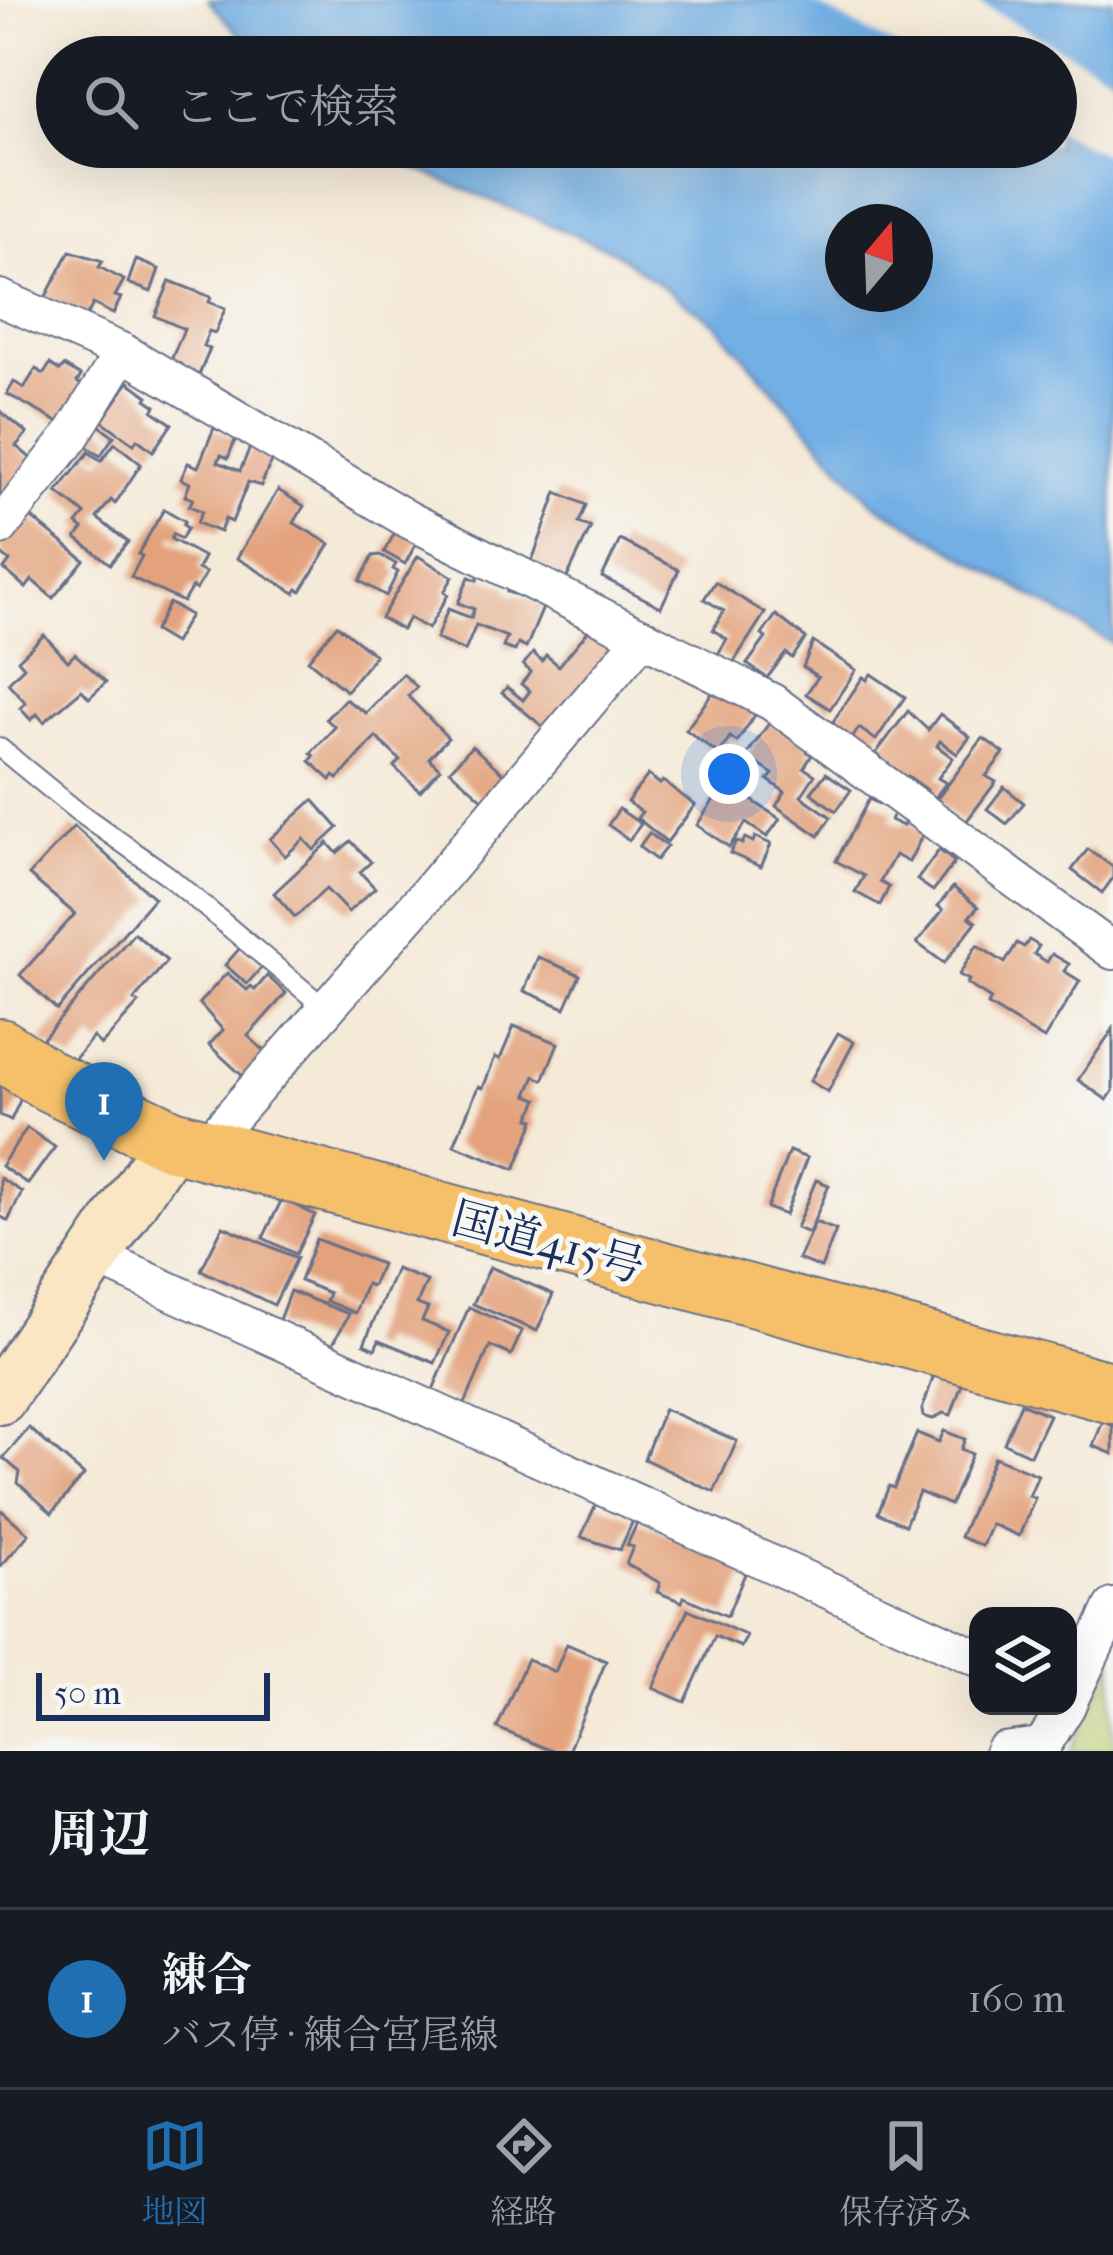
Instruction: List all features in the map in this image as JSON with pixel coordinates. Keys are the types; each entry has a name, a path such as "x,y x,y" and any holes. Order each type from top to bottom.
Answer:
{"highway":[{"name":"国道415号","path":"0,1049 51,1082 188,1144 1113,1393"}],"main road":[{"path":"0,1398 97,1253 188,1144"}],"street":[{"path":"0,298 123,352 409,520 772,702 1113,951"},
{"path":"0,526 70,438 123,352"},
{"path":"188,1144 326,1009 643,638"},
{"path":"97,1253 118,1267 572,1476 969,1654"},
{"path":"1077,1682 1113,1607"},
{"path":"1003,1751 1040,1749 1060,1715"}],"lane":[{"path":"0,748 77,811 166,874 326,1009"}],"green space":[{"path":"1113,1659 1113,1751 1071,1751"}],"water":[{"path":"208,0 1113,0 1113,644 872,502 716,324 613,251 414,168 1077,168 1077,36 241,36"}],"pier":[{"path":"807,0 972,0 1038,36 876,36"},
{"path":"1077,57 1113,77 1113,159 1077,141"}],"building":[{"path":"70,251 103,261 99,267 124,280 115,296 121,298 113,314 93,304 84,321 44,300"},
{"path":"136,260 159,269 151,292 128,283"},
{"path":"170,281 211,297 209,302 225,309 215,333 209,331 203,346 210,349 198,377 169,365 184,329 155,316"},
{"path":"50,364 81,376 77,382 92,392 65,426 7,394 14,382 24,388 36,369 44,374"},
{"path":"129,382 148,396 156,406 153,411 172,424 153,451 102,421"},
{"path":"0,411 27,433 16,446 33,460 0,502"},
{"path":"96,423 114,436 100,456 82,443"},
{"path":"214,428 236,438 228,458 221,455 218,462 240,471 251,445 274,454 261,486 248,482 232,522 225,519 220,532 197,523 202,511 189,506 193,499 185,496 190,483 181,479 188,463 198,467"},
{"path":"115,443 141,464 115,504 111,500 97,518 128,542 110,564 76,538 83,529 77,524 85,514 57,492 89,452 101,461"},
{"path":"278,490 304,506 294,523 330,544 301,591 295,593 237,558"},
{"path":"557,492 586,505 579,523 591,527 564,584 529,569"},
{"path":"164,509 185,521 188,528 181,539 173,534 171,539 204,557 198,569 206,573 183,602 131,577 142,556 138,554"},
{"path":"26,513 84,560 53,598 32,580 26,588 4,569 10,561 0,553 0,544"},
{"path":"397,529 418,540 405,564 384,552"},
{"path":"620,540 679,570 661,607 602,577"},
{"path":"373,556 396,564 393,569 398,572 386,596 360,581"},
{"path":"418,556 453,577 428,629 409,618 402,630 381,618"},
{"path":"479,575 509,587 507,592 545,603 526,648 518,644 515,651 503,647 507,637 476,625 465,651 436,639 448,609 471,618 474,609 458,603 469,577 477,580"},
{"path":"715,582 765,613 733,663 718,654 727,639 713,630 724,611 704,599"},
{"path":"169,603 190,615 174,643 154,631"},
{"path":"776,615 806,638 792,658 786,653 767,678 747,664"},
{"path":"337,625 375,655 346,691 308,660"},
{"path":"593,625 619,646 548,731 502,693 507,687 523,700 530,691 521,684 531,672 523,665 533,653 542,661 546,655 559,666"},
{"path":"44,635 68,661 75,654 106,682 89,698 82,690 44,722 37,714 31,720 20,708 26,703 8,683 24,667 18,660"},
{"path":"813,642 856,670 830,709 806,694 818,677 803,667"},
{"path":"403,674 417,687 408,696 448,738 429,758 440,769 420,791 394,767 400,760 376,737 338,779 331,780 310,761 311,753 335,727 326,719 345,699 366,713"},
{"path":"871,674 905,697 876,740 859,728 851,740 830,726 863,677 867,680"},
{"path":"716,688 757,712 737,742 730,737 719,754 686,730"},
{"path":"908,711 928,730 940,714 970,737 957,754 940,741 937,746 953,758 938,778 946,783 931,803 923,797 927,790 908,776 904,781 876,753"},
{"path":"772,719 813,747 804,768 815,775 801,796 831,817 819,836 776,806 785,792 768,780 773,774 746,756"},
{"path":"983,738 1004,753 986,776 996,782 966,822 962,818 960,822 937,799"},
{"path":"472,746 507,777 485,801 450,770"},
{"path":"826,773 851,790 836,811 811,793"},
{"path":"648,775 695,805 667,842 637,818 642,812 627,802"},
{"path":"738,783 754,793 750,799 780,819 767,837 746,823 729,847 697,825 721,789 726,792"},
{"path":"1004,787 1024,803 1007,824 987,809"},
{"path":"869,799 894,812 890,820 903,826 905,821 924,832 909,862 895,855 880,882 889,887 880,905 855,892 864,876 836,861"},
{"path":"313,800 338,828 314,850 304,839 285,856 270,839"},
{"path":"619,809 641,824 629,840 608,825"},
{"path":"74,826 154,898 57,1010 20,975 75,914 29,875"},
{"path":"649,833 667,846 656,860 639,847"},
{"path":"755,837 771,844 761,867 730,853 736,841 753,842"},
{"path":"351,841 371,862 360,872 375,888 348,912 326,889 295,917 274,893 328,843 337,853"},
{"path":"1088,849 1113,867 1113,878 1102,893 1072,870"},
{"path":"939,850 955,862 933,891 917,880"},
{"path":"953,887 978,907 969,917 976,922 944,963 917,943 943,910 938,906"},
{"path":"134,933 167,961 134,1000 139,1003 101,1045 93,1037 73,1061 41,1041"},
{"path":"1029,940 1039,946 1034,954 1047,962 1052,954 1069,964 1064,971 1080,981 1044,1039 988,1005 991,999 959,975 977,945 1005,963 1017,943 1024,947"},
{"path":"240,948 262,967 247,984 225,965"},
{"path":"538,957 580,975 565,1008 524,991"},
{"path":"227,973 247,990 251,986 255,990 267,976 286,993 248,1036 268,1054 246,1079 209,1045 223,1030 199,1003"},
{"path":"514,1026 558,1043 543,1080 535,1076 527,1095 538,1099 530,1118 535,1120 515,1169 454,1145 478,1087 483,1088"},
{"path":"1113,1029 1113,1091 1107,1100 1078,1080"},
{"path":"838,1033 854,1042 828,1092 810,1081"},
{"path":"0,1082 23,1094 11,1120 0,1115"},
{"path":"27,1128 55,1147 28,1184 1,1166"},
{"path":"789,1151 807,1158 785,1215 767,1208"},
{"path":"0,1178 22,1192 8,1221 0,1216"},
{"path":"816,1180 829,1185 809,1233 796,1228"},
{"path":"282,1199 315,1215 296,1254 263,1238"},
{"path":"815,1222 836,1230 821,1268 798,1259"},
{"path":"223,1226 297,1258 274,1305 201,1270"},
{"path":"316,1239 381,1264 372,1286 366,1284 355,1313 326,1301 329,1293 300,1281"},
{"path":"490,1267 553,1294 537,1331 473,1304"},
{"path":"396,1269 427,1281 417,1304 428,1308 422,1321 449,1332 435,1363 379,1340 375,1349 364,1344"},
{"path":"290,1291 349,1314 332,1346 277,1325"},
{"path":"469,1307 522,1331 511,1355 490,1346 464,1406 432,1392"},
{"path":"934,1375 962,1384 951,1415 943,1413 933,1419 923,1416 922,1410"},
{"path":"1021,1403 1049,1415 1030,1455 1004,1443"},
{"path":"664,1409 737,1441 714,1492 644,1459"},
{"path":"1103,1421 1113,1426 1113,1454 1093,1446"},
{"path":"29,1428 84,1475 52,1513 18,1483 20,1472 3,1458"},
{"path":"944,1431 965,1439 961,1449 972,1454 950,1505 919,1492 905,1525 878,1513 917,1433 939,1442"},
{"path":"994,1457 1038,1475 1029,1496 1035,1498 1019,1536 991,1524 982,1546 960,1537"},
{"path":"597,1502 634,1518 620,1550 581,1537"},
{"path":"0,1509 29,1534 0,1567"},
{"path":"638,1521 747,1569 727,1616 684,1597 682,1602 657,1592 660,1583 626,1564 633,1547 627,1545"},
{"path":"688,1609 747,1636 741,1647 715,1636 685,1702 653,1688"},
{"path":"567,1644 606,1661 568,1751 552,1751 497,1728 527,1659 555,1672"}],"place":[{"name":"練合","path":"104,1161"}]}
